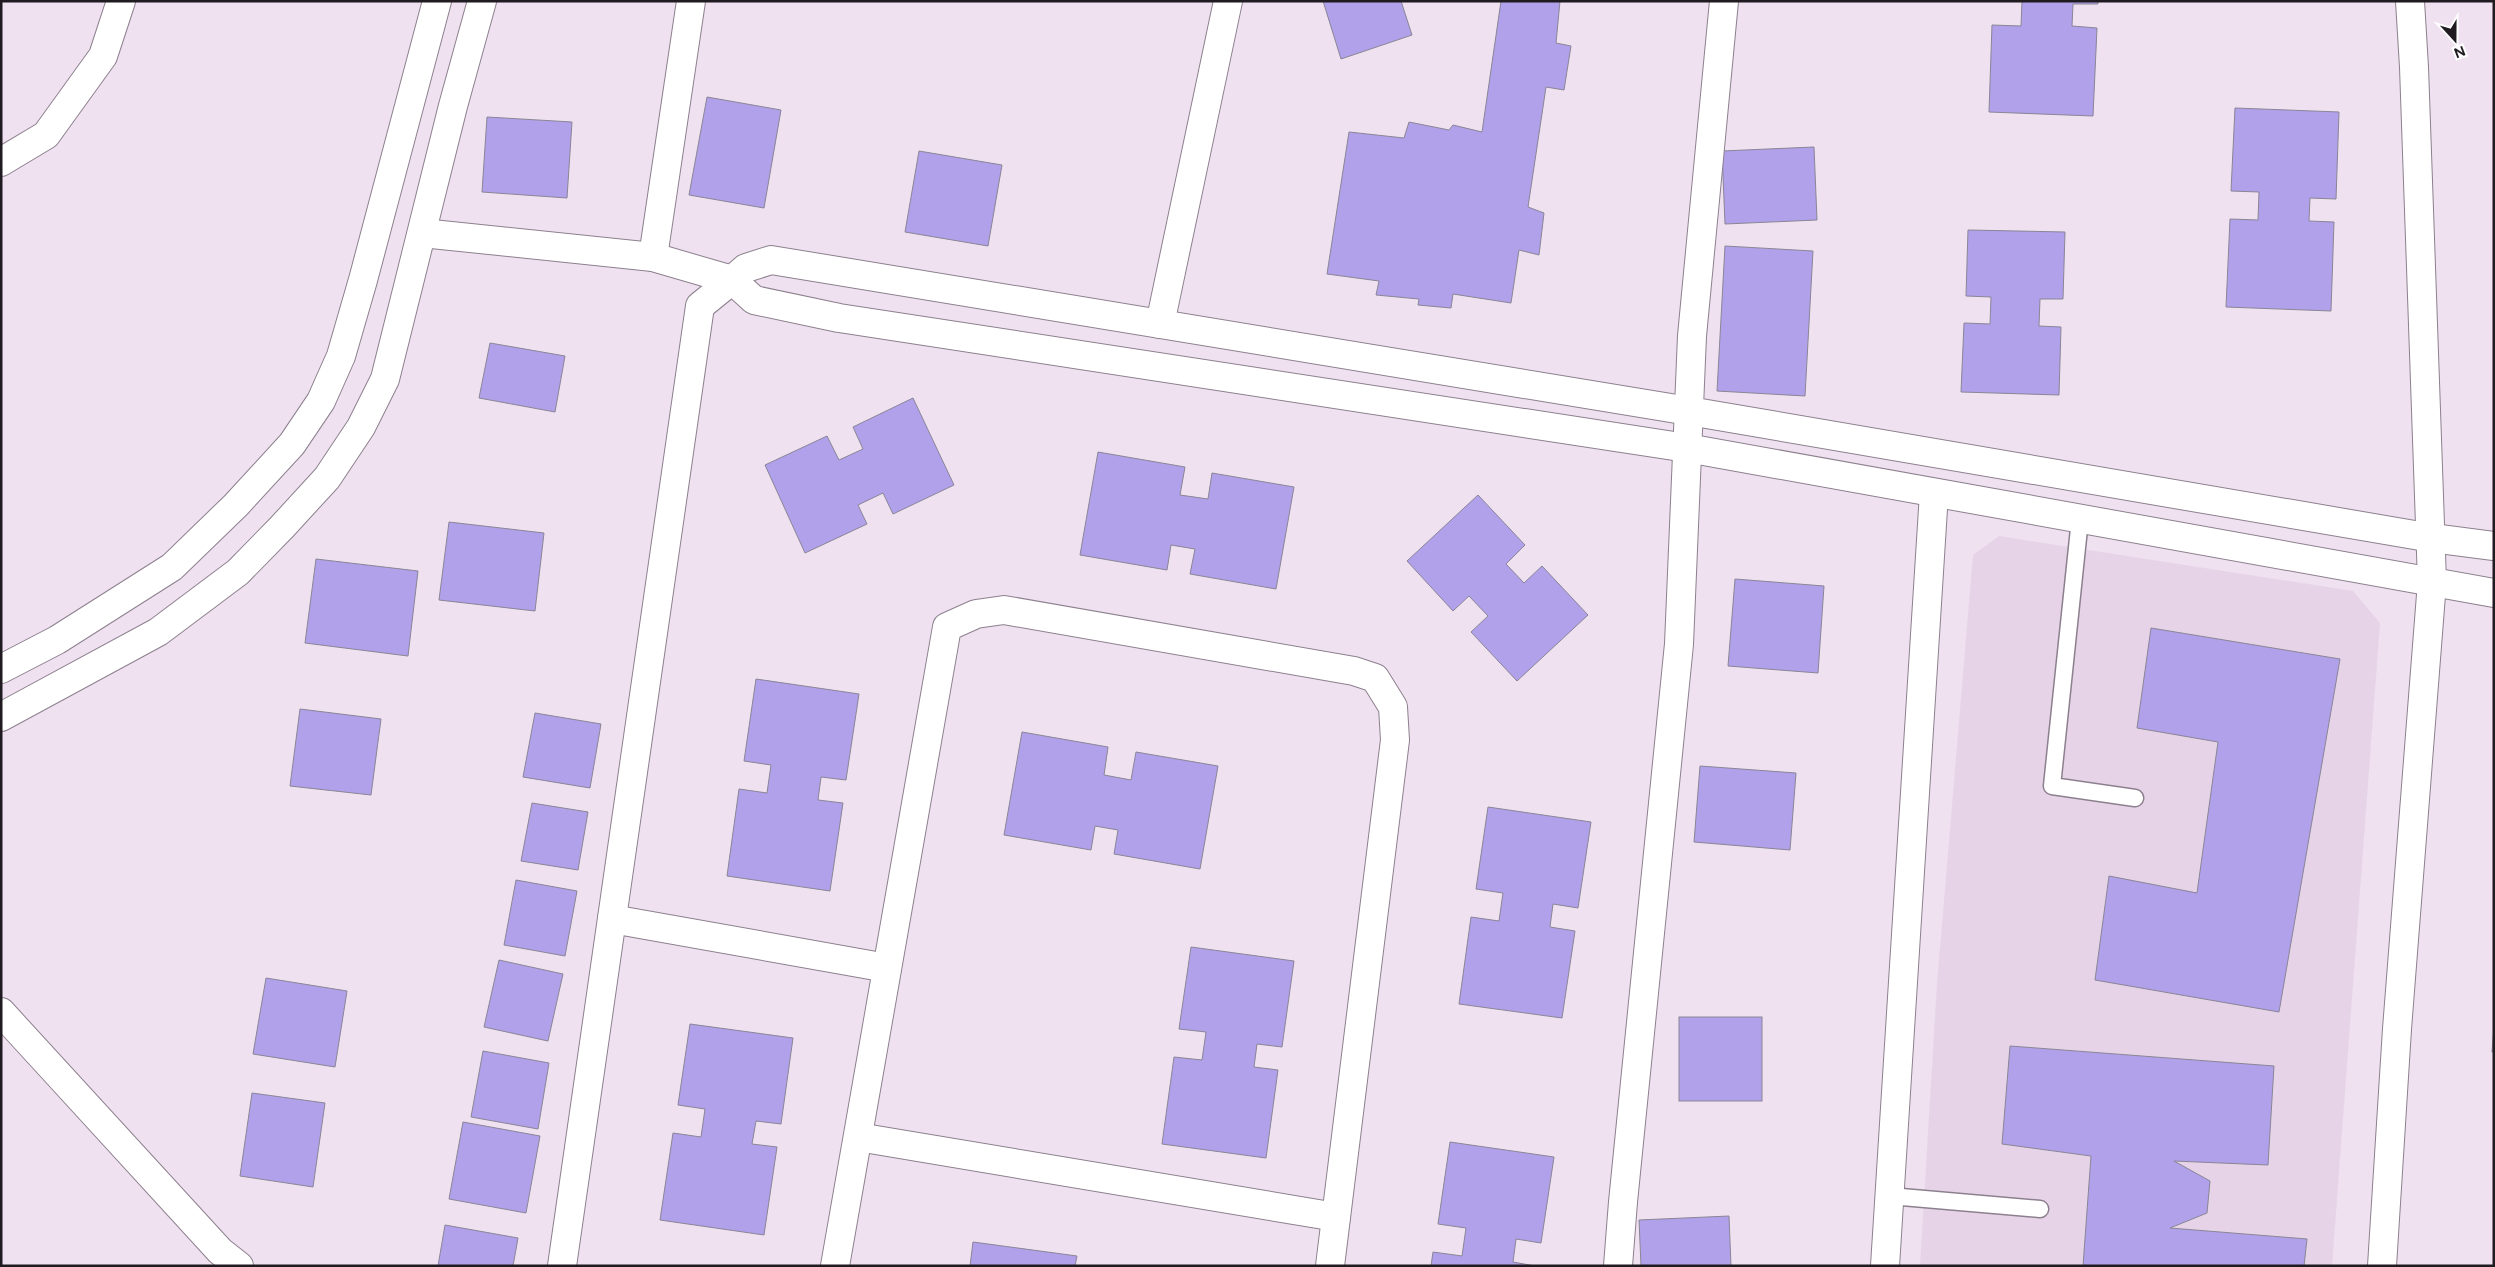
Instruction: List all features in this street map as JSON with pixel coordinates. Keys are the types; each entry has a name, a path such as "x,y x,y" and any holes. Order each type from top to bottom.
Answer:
{"street":[{"path":"1,162 46,135 103,56 121,1"},
{"path":"1,669 57,640 172,567 236,505 286,450 321,401 341,356 361,289 437,1"},
{"path":"1,717 158,632 238,572 327,478 361,427 385,379 482,1"},
{"path":"653,257 691,1"},
{"path":"1160,324 1228,1"},
{"path":"1618,1266 1679,644 1692,336 1724,1"},
{"path":"2382,1266 2397,1029 2432,582 2432,538 2410,1"},
{"path":"422,233 653,257 732,280 754,300 839,318 1687,448 2494,593"},
{"path":"562,1266 700,306 746,268 771,260 1689,411 2432,538 2494,546"},
{"path":"1885,1266 1934,493"},
{"path":"835,1266 947,628 976,614 1004,610 1354,671 1375,678 1393,707 1395,740 1330,1266"},
{"path":"612,919 887,968"},
{"path":"1,1012 220,1251 239,1266"},
{"path":"858,1137 1336,1217"}],"lane":[{"path":"2080,519 2052,786 2135,798"},
{"path":"1890,1196 2040,1209"}],"shaded area":[{"path":"1999,536 2353,591 2380,623 2332,1266 1920,1266 1937,984 1973,555"}],"building":[{"path":"1323,1 1401,1 1412,35 1341,59"},
{"path":"1501,1 1560,1 1556,43 1571,46 1564,90 1546,87 1528,207 1544,213 1539,255 1519,250 1511,303 1453,294 1451,308 1418,305 1419,299 1376,295 1379,281 1327,274 1349,132 1404,138 1409,122 1449,130 1453,125 1482,132"},
{"path":"2022,1 2098,1 2098,4 2073,4 2072,26 2097,28 2093,116 1989,112 1992,25 2021,26"},
{"path":"707,97 781,110 764,208 689,195"},
{"path":"2235,108 2339,112 2336,199 2310,198 2309,221 2334,222 2331,311 2226,307 2230,219 2258,220 2259,192 2231,191"},
{"path":"487,117 572,122 567,198 482,192"},
{"path":"1814,147 1817,220 1725,224 1722,151"},
{"path":"919,151 1002,165 988,246 905,232"},
{"path":"1968,230 2065,232 2063,299 2040,299 2039,326 2061,327 2059,395 1961,392 1964,323 1990,324 1991,297 1966,296"},
{"path":"1725,246 1813,251 1805,396 1717,391"},
{"path":"490,343 565,356 555,412 479,398"},
{"path":"913,398 954,485 893,514 883,493 858,505 867,524 805,553 765,465 827,436 839,460 863,449 853,427"},
{"path":"1098,452 1185,467 1180,495 1208,499 1212,473 1294,487 1276,589 1190,574 1195,549 1171,545 1167,570 1080,555"},
{"path":"1478,495 1525,545 1506,564 1524,583 1542,566 1588,615 1517,681 1471,632 1488,616 1469,596 1453,611 1407,561"},
{"path":"449,522 544,533 535,611 439,600"},
{"path":"316,559 418,571 408,656 305,643"},
{"path":"1735,579 1824,586 1818,673 1728,666"},
{"path":"2151,628 2340,659 2279,1012 2095,980 2109,876 2197,893 2218,742 2137,728"},
{"path":"756,679 859,694 846,780 821,777 818,800 843,803 830,891 727,876 739,789 767,793 771,765 744,761"},
{"path":"300,709 381,719 371,795 290,786"},
{"path":"535,713 601,724 590,788 523,777"},
{"path":"1022,732 1108,747 1104,775 1131,780 1136,752 1218,766 1200,869 1114,854 1118,830 1095,826 1091,850 1004,835"},
{"path":"1700,766 1796,773 1790,850 1694,842"},
{"path":"532,803 588,812 578,870 521,861"},
{"path":"1488,807 1591,822 1578,908 1553,904 1550,927 1575,931 1562,1018 1459,1004 1471,917 1499,921 1503,893 1476,889"},
{"path":"516,880 577,891 565,956 504,945"},
{"path":"1191,947 1294,961 1282,1047 1257,1044 1254,1067 1278,1070 1266,1158 1162,1144 1174,1057 1202,1060 1206,1032 1179,1029"},
{"path":"499,960 563,974 548,1041 484,1027"},
{"path":"266,978 347,991 335,1067 253,1054"},
{"path":"1679,1017 1762,1017 1762,1101 1679,1101"},
{"path":"690,1024 793,1038 781,1124 756,1121 752,1144 777,1147 764,1235 660,1220 673,1133 701,1137 705,1109 678,1105"},
{"path":"2494,1027 2494,1052 2492,1052"},
{"path":"2010,1046 2274,1066 2268,1165 2174,1161 2210,1181 2207,1213 2170,1228 2307,1239 2304,1266 2083,1266 2091,1156 2002,1144"},
{"path":"483,1051 549,1063 538,1129 471,1117"},
{"path":"252,1093 325,1103 313,1187 240,1176"},
{"path":"463,1122 540,1136 526,1213 449,1199"},
{"path":"1450,1142 1554,1157 1541,1243 1516,1239 1513,1262 1535,1266 1431,1266 1433,1252 1462,1256 1466,1228 1438,1224"},
{"path":"1729,1216 1731,1266 1641,1266 1639,1220"},
{"path":"445,1225 518,1238 513,1266 438,1266"},
{"path":"973,1242 1077,1256 1075,1266 970,1266"}]}
